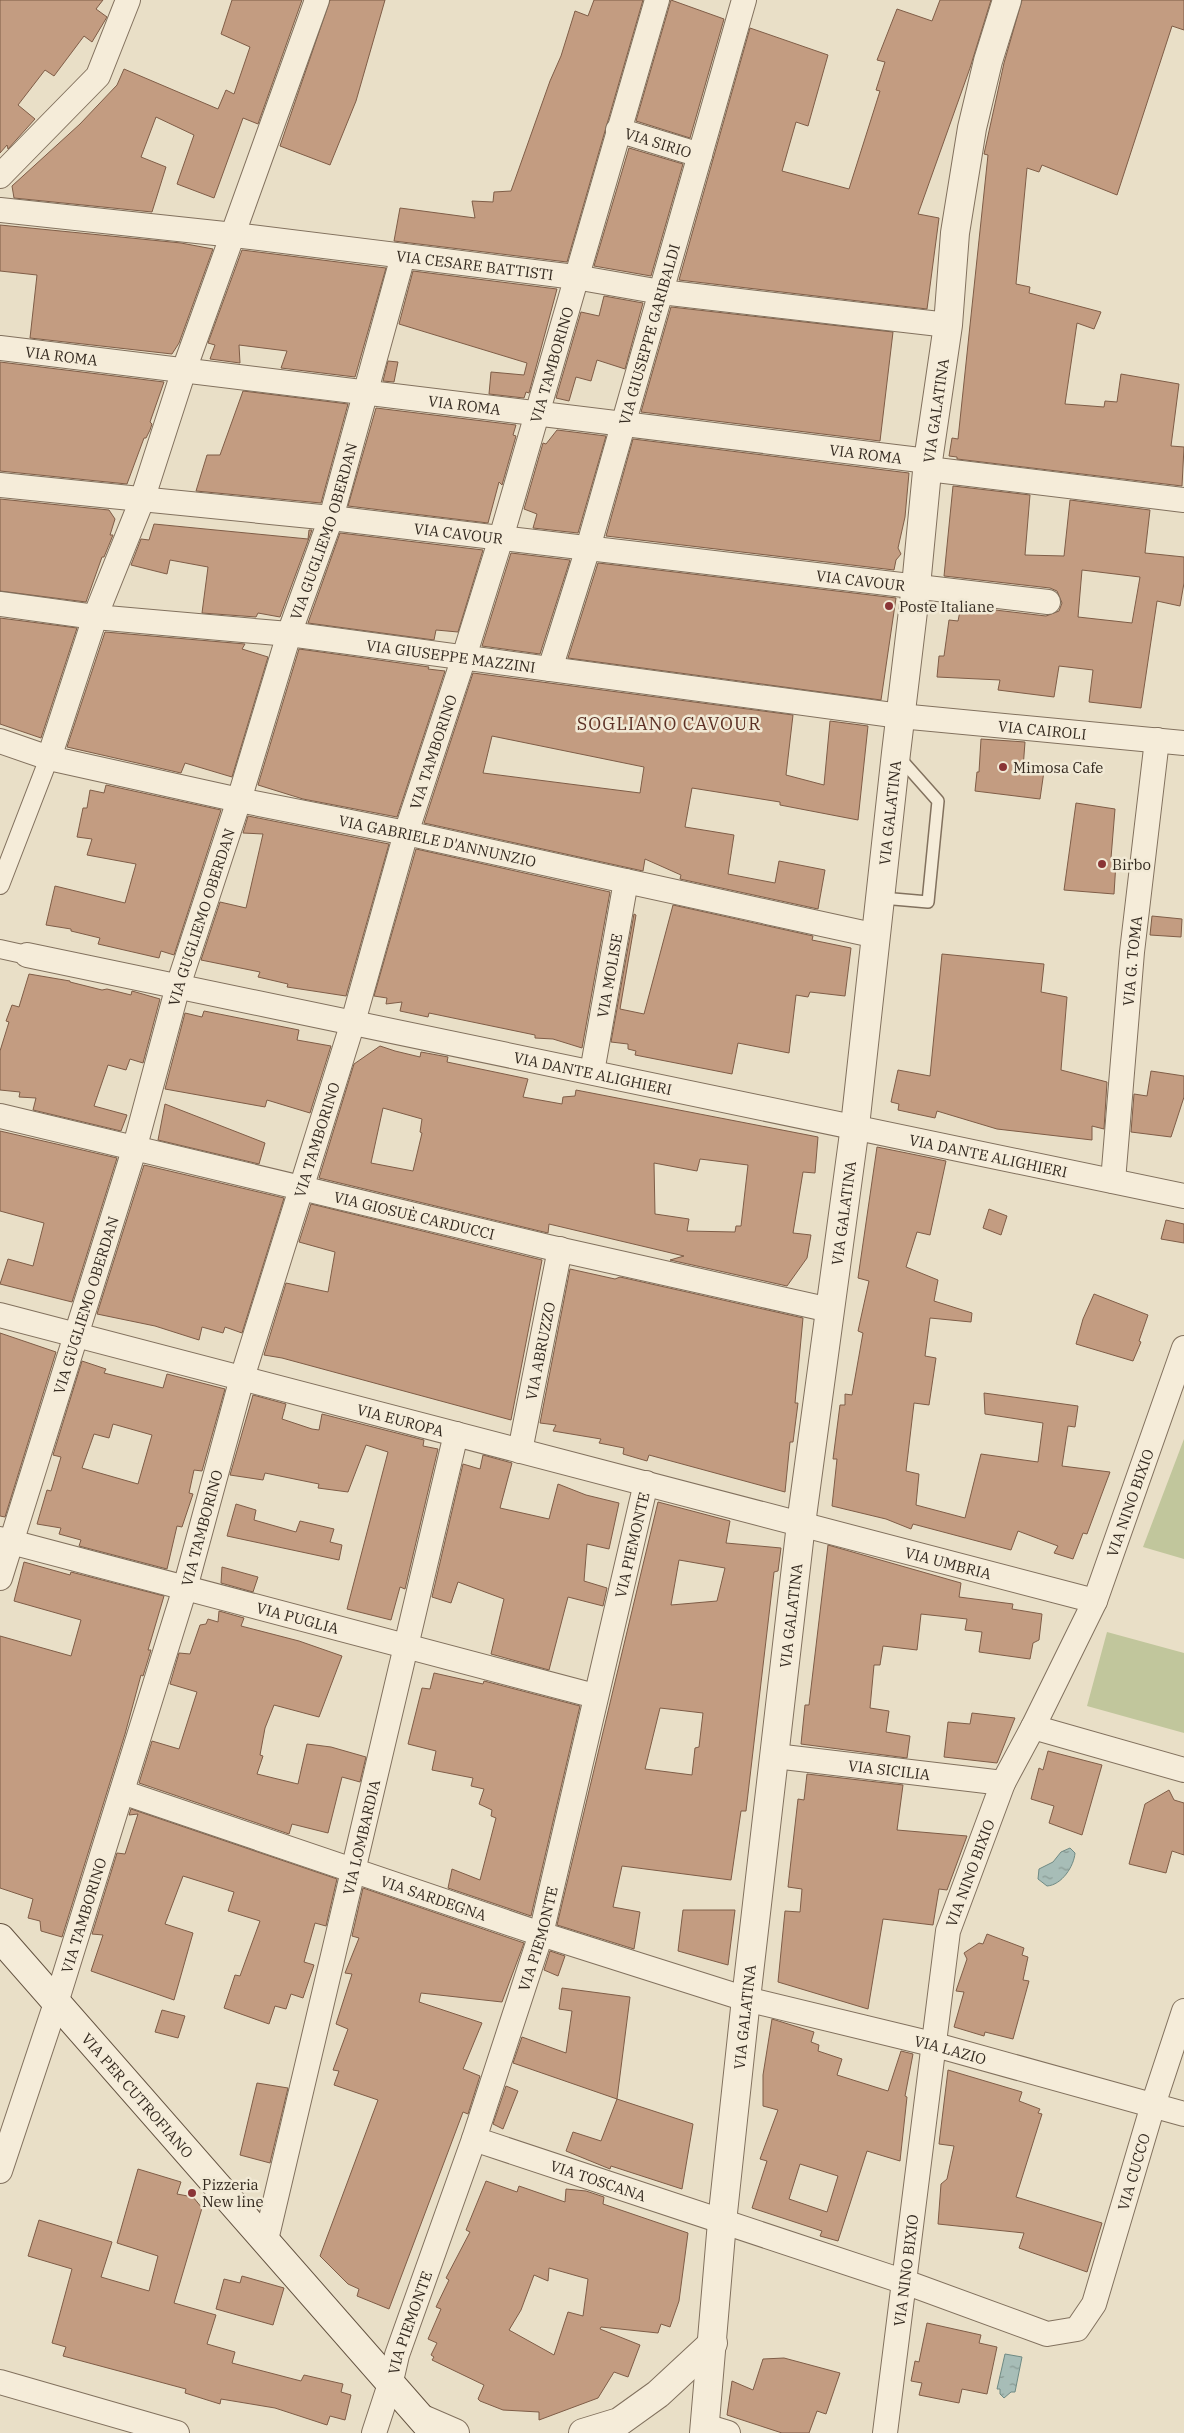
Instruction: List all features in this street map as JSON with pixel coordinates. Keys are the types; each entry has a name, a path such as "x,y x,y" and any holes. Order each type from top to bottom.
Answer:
{"street":[{"path":"0,176 98,76 128,0"},
{"path":"0,885 49,758 95,617 142,500 184,370 317,0"},
{"name":"VIA TAMBORINO","path":"0,2171 4,2139 56,2003 185,1588 242,1378 353,1022 406,833 464,658 501,538 575,277 657,0"},
{"name":"VIA GIUSEPPE GARIBALDI","path":"550,669 588,548 744,0"},
{"name":"VIA GALATINA","path":"713,2431 713,2343 722,2222 746,1999 801,1524 855,1126 882,898 928,465 948,325 955,233 972,128 988,61 1007,0"},
{"name":"VIA SIRIO","path":"618,130 700,155"},
{"name":"VIA CESARE BATTISTI","path":"0,210 234,235 575,277 661,292 948,325"},
{"name":"VIA GUGLIEMO OBERDAN","path":"0,1578 5,1540 75,1334 134,1150 178,986 239,800 289,634 331,518 367,392 402,256"},
{"name":"VIA ROMA","path":"0,348 623,424 1184,500"},
{"name":"VIA CAVOUR","path":"0,485 331,518 1048,602"},
{"name":"VIA GIUSEPPE MAZZINI","path":"0,604 95,617 289,634 900,716"},
{"name":"VIA CAIROLI","path":"900,716 1184,743"},
{"name":"VIA GABRIELE D'ANNUNZIO","path":"0,740 49,758 239,800 406,833 876,936"},
{"name":"VIA G. TOMA","path":"1113,1181 1132,952 1157,740"},
{"name":"VIA MOLISE","path":"592,1072 626,881"},
{"name":"VIA DANTE ALIGHIERI","path":"0,949 1184,1196"},
{"name":"VIA GIOSUÈ CARDUCCI","path":"0,1116 134,1150 303,1187 560,1250 830,1310"},
{"name":"VIA ABRUZZO","path":"520,1451 560,1250"},
{"name":"VIA EUROPA","path":"0,1315 801,1524"},
{"name":"VIA NINO BIXIO","path":"885,2433 932,2044 948,1931 1003,1782 1033,1727 1095,1601 1184,1348"},
{"name":"VIA LOMBARDIA","path":"266,2240 456,1434"},
{"name":"VIA PIEMONTE","path":"374,2433 391,2381 397,2355 474,2139 541,1934 646,1483"},
{"name":"VIA UMBRIA","path":"801,1524 1095,1601"},
{"name":"VIA PUGLIA","path":"5,1540 595,1696"},
{"path":"1033,1727 1184,1770"},
{"name":"VIA SICILIA","path":"775,1756 1003,1782"},
{"name":"VIA SARDEGNA","path":"122,1792 541,1934 746,1999"},
{"name":"VIA PER CUTROFIANO","path":"0,1938 391,2381 429,2427"},
{"name":"VIA LAZIO","path":"746,1999 932,2044 1184,2114"},
{"name":"VIA CUCCO","path":"1077,2329 1094,2304 1153,2105 1184,2011"},
{"name":"VIA TOSCANA","path":"474,2139 904,2282 1047,2334 1077,2329"},
{"path":"583,2433 616,2428 658,2394 713,2343"},
{"path":"0,2382 177,2433"},
{"path":"429,2427 455,2433"}],"lane":[{"path":"882,898 928,902 938,801 896,753"}],"green space":[{"path":"1184,1439 1184,1559 1143,1547"},
{"path":"1107,1632 1184,1653 1184,1733 1087,1706"}],"water":[{"path":"1070,1848 1075,1853 1074,1858 1070,1869 1062,1879 1047,1886 1038,1879 1039,1869 1053,1862 1061,1852"},
{"path":"1005,2354 1022,2357 1015,2392 1011,2392 1004,2398 1000,2394 1000,2389 997,2389"}],"building":[{"path":"0,0 103,0 96,9 107,17 92,42 84,36 54,76 45,70 18,105 35,119 8,149 7,145 0,153"},
{"path":"232,0 302,0 258,124 243,118 214,198 177,184 194,135 156,117 141,157 166,167 152,212 14,198 12,186 80,124 117,85 124,69 218,109 226,90 234,94 250,47 221,34"},
{"path":"330,0 385,0 356,101 330,165 280,146"},
{"path":"594,0 643,0 567,262 394,241 400,208 475,218 472,201 493,202 494,192 511,191 550,81 561,56 575,11 588,16"},
{"path":"671,0 724,19 690,138 636,121"},
{"path":"940,0 991,0 970,68 918,214 939,218 927,309 679,280 750,28 828,55 808,126 796,122 782,171 849,189 880,91 876,90 885,62 877,60 897,9 932,21"},
{"path":"1022,0 1184,0 1184,30 1172,26 1117,195 1042,165 1039,172 1027,168 1016,284 1030,287 1029,293 1101,312 1094,329 1077,323 1065,404 1104,407 1105,401 1117,402 1121,374 1179,384 1171,446 1184,447 1182,486 957,459 957,457 949,456 952,438 958,439 988,155 984,154 1004,63"},
{"path":"629,148 683,164 651,276 594,266"},
{"path":"0,225 181,243 213,249 179,343 172,354 30,338 37,275 0,271"},
{"path":"242,250 386,268 355,377 281,368 287,351 239,345 240,363 210,359 215,345 208,343"},
{"path":"413,271 557,289 529,393 526,392 524,398 489,394 491,372 524,375 527,363 399,324"},
{"path":"604,296 643,303 625,369 597,360 591,381 576,377 569,401 556,398 581,312 599,316"},
{"path":"671,307 893,332 880,441 641,412"},
{"path":"388,361 398,362 394,382 383,381"},
{"path":"0,362 164,382 150,422 152,424 150,430 146,438 144,438 127,484 0,471"},
{"path":"243,391 348,404 321,503 196,491 207,455 220,455"},
{"path":"376,408 516,425 513,435 516,436 502,485 499,482 488,523 348,506"},
{"path":"557,430 606,436 578,533 533,528 537,514 524,509 543,443 546,444"},
{"path":"633,439 909,473 905,517 898,548 901,554 896,560 894,570 606,536"},
{"path":"953,486 1030,495 1025,555 1064,556 1070,500 1150,510 1145,553 1184,557 1184,583 1180,606 1157,601 1141,708 1089,702 1093,670 1059,666 1054,697 998,690 1000,680 937,677 939,656 944,656 949,620 958,621 961,606 1046,616 1059,611 1062,603 1057,591 1050,588 944,576","holes":["1082,570 1140,577 1132,623 1078,617"]},
{"path":"0,499 109,510 115,519 110,535 113,535 104,557 102,557 86,602 0,591"},
{"path":"154,524 308,539 309,530 312,530 280,617 258,613 256,617 202,613 208,567 170,560 167,574 131,565 141,539 149,540"},
{"path":"340,533 483,550 458,632 436,630 434,640 308,623"},
{"path":"511,553 570,560 540,654 482,646"},
{"path":"598,563 896,598 881,700 568,658"},
{"path":"0,618 77,628 41,738 0,724"},
{"path":"105,632 245,644 242,649 268,657 232,777 185,763 181,773 67,747"},
{"path":"299,649 429,667 428,669 445,671 397,817 303,799 258,785"},
{"path":"473,673 793,715 786,775 824,785 830,721 868,726 858,820 780,805 780,802 692,788 685,827 734,835 728,874 775,883 779,861 825,870 818,909 680,879 681,875 645,859 643,871 424,823","holes":["492,736 644,767 640,793 483,773"]},
{"name":"Mimosa Cafe","path":"981,739 1025,742 1023,769 1044,771 1040,799 975,791 977,772 979,772"},
{"path":"106,785 221,810 174,955 161,951 159,958 98,944 100,938 71,931 71,929 46,925 55,886 125,903 136,864 87,855 92,839 77,837 83,808 87,808 90,790 104,793"},
{"path":"1076,803 1115,809 1111,858 1116,862 1114,894 1064,890"},
{"path":"248,816 389,844 346,996 287,987 288,984 258,977 260,972 201,960 220,902 246,908 263,834 243,833"},
{"path":"416,849 610,892 582,1048 553,1039 535,1038 535,1035 429,1013 428,1017 400,1011 402,1002 386,1004 387,998 374,996"},
{"path":"673,905 813,936 812,940 851,948 845,996 810,992 808,997 796,995 789,1053 738,1043 732,1074 635,1055 636,1051 628,1049 628,1044 611,1042 634,914 636,915 620,1009 644,1014"},
{"path":"1152,916 1182,919 1181,937 1150,935"},
{"path":"942,954 1044,964 1041,992 1067,997 1061,1070 1107,1082 1104,1129 1092,1126 1092,1140 997,1129 937,1111 935,1118 898,1110 899,1104 891,1102 898,1070 930,1076"},
{"path":"29,974 131,995 132,991 160,999 143,1063 130,1059 126,1070 108,1065 94,1106 127,1115 121,1131 33,1110 36,1098 19,1097 20,1092 0,1090 0,1051 9,1022 6,1021 12,1005 19,1007"},
{"path":"204,1011 299,1030 297,1040 331,1046 310,1113 267,1100 265,1107 165,1089 185,1013 202,1017"},
{"path":"380,1046 420,1057 421,1052 448,1057 447,1062 528,1079 523,1097 562,1104 563,1097 575,1096 576,1090 818,1137 815,1173 803,1172 793,1233 811,1235 807,1258 787,1286 670,1260 684,1256 549,1224 548,1233 319,1178 354,1064","holes":["383,1108 422,1119 420,1132 422,1133 413,1171 371,1163","700,1159 748,1165 741,1226 736,1226 735,1232 687,1231 689,1219 655,1214 654,1163 697,1171"]},
{"path":"1151,1071 1184,1076 1184,1097 1171,1137 1131,1132 1134,1094 1147,1096"},
{"path":"165,1104 265,1143 259,1164 158,1140"},
{"path":"0,1131 117,1158 72,1302 0,1284 8,1259 33,1266 44,1223 0,1211"},
{"path":"877,1147 946,1161 930,1235 917,1232 906,1267 938,1280 934,1301 972,1313 971,1322 930,1318 925,1356 936,1358 929,1405 914,1403 906,1471 919,1474 916,1505 965,1518 981,1454 1038,1462 1043,1423 985,1414 984,1393 1078,1406 1075,1427 1068,1426 1062,1466 1110,1472 1087,1534 1083,1533 1073,1559 1054,1553 1058,1546 1018,1531 1011,1550 913,1524 911,1529 886,1519 832,1506 837,1459 833,1459 840,1405 845,1405 845,1394 852,1395 863,1333 858,1331 869,1281 858,1278"},
{"path":"144,1165 284,1198 242,1333 225,1327 223,1333 202,1327 199,1340 155,1326 97,1314"},
{"path":"311,1204 542,1260 511,1420 282,1358 264,1355 286,1283 328,1292 335,1252 299,1242"},
{"path":"989,1209 1007,1216 1001,1235 983,1228"},
{"path":"1166,1220 1184,1224 1184,1243 1161,1239"},
{"path":"570,1269 615,1279 620,1277 803,1318 795,1403 798,1403 793,1442 790,1442 785,1492 649,1455 647,1461 623,1454 624,1448 599,1443 601,1439 553,1431 556,1425 540,1423"},
{"path":"1094,1294 1148,1315 1139,1341 1141,1342 1133,1361 1076,1344 1083,1319"},
{"path":"0,1333 56,1352 5,1517 0,1516"},
{"path":"82,1361 106,1369 104,1373 163,1388 167,1374 225,1389 202,1471 194,1470 189,1493 193,1494 182,1527 177,1526 167,1569 79,1546 81,1540 59,1534 61,1528 37,1524 47,1490 51,1491 61,1457 53,1455","holes":["113,1424 152,1435 138,1484 82,1468 94,1434 109,1438"]},
{"path":"253,1395 286,1404 282,1419 312,1429 319,1430 322,1414 424,1440 423,1446 438,1449 405,1589 400,1587 391,1620 347,1609 388,1452 366,1445 348,1492 318,1488 319,1484 265,1473 263,1480 230,1475"},
{"path":"483,1455 512,1463 500,1508 549,1519 558,1484 586,1495 619,1503 609,1549 587,1544 584,1581 607,1588 603,1606 568,1597 549,1670 491,1654 504,1599 458,1582 451,1603 432,1597 463,1464 480,1469"},
{"path":"658,1502 730,1521 726,1543 781,1548 778,1571 774,1572 746,1811 741,1811 731,1880 622,1866 613,1907 640,1912 634,1949 557,1925","holes":["679,1560 725,1568 717,1601 671,1605","660,1708 703,1713 699,1747 695,1748 692,1775 645,1769"]},
{"path":"236,1504 256,1510 254,1520 296,1532 300,1521 334,1529 330,1542 342,1545 339,1560 227,1536"},
{"path":"828,1545 961,1583 959,1597 1013,1604 1012,1609 1042,1614 1039,1640 1033,1643 1030,1659 979,1652 982,1632 965,1630 967,1619 921,1614 917,1650 883,1646 880,1665 874,1665 870,1708 889,1711 886,1732 910,1736 907,1758 801,1744 805,1705 809,1705"},
{"path":"24,1562 70,1575 71,1572 164,1596 148,1650 151,1650 143,1676 141,1675 125,1734 62,1937 41,1931 40,1921 28,1918 33,1899 0,1888 0,1636 71,1656 81,1620 14,1601"},
{"path":"222,1567 258,1577 253,1592 221,1583"},
{"path":"219,1611 244,1618 241,1626 299,1641 342,1656 319,1717 274,1705 265,1728 260,1755 263,1756 257,1774 298,1784 307,1744 331,1747 366,1757 360,1782 342,1777 328,1833 292,1824 289,1834 139,1783 152,1741 179,1749 197,1692 170,1684 179,1653 190,1654 200,1625 206,1624 208,1619 218,1622"},
{"path":"434,1673 483,1684 484,1681 580,1706 531,1916 448,1888 452,1869 480,1880 496,1818 491,1816 492,1810 479,1804 484,1789 471,1786 473,1778 432,1770 436,1751 408,1744 422,1688 430,1689"},
{"path":"972,1713 1015,1718 997,1763 944,1757 948,1722 970,1724"},
{"path":"1048,1751 1102,1765 1082,1835 1049,1823 1054,1806 1031,1799 1039,1768 1043,1770"},
{"path":"807,1774 903,1785 897,1830 967,1836 947,1890 939,1889 933,1925 883,1919 868,2009 778,1982 785,1911 800,1912 802,1889 788,1887 798,1799 804,1800"},
{"path":"1169,1790 1174,1800 1184,1803 1184,1855 1172,1851 1166,1873 1129,1864 1145,1804"},
{"path":"131,1809 337,1879 326,1926 315,1923 304,1962 314,1965 303,1998 291,1994 286,2009 275,2006 269,2024 224,2008 235,1975 240,1976 260,1921 228,1911 234,1892 183,1876 165,1924 193,1933 174,2000 91,1971 103,1935 92,1934 117,1853 125,1854 138,1814 129,1815"},
{"path":"363,1888 524,1943 502,2002 421,1993 419,2002 482,2023 463,2069 480,2076 468,2114 463,2112 389,2309 357,2296 359,2289 348,2284 320,2256 378,2100 334,2085 339,2071 333,2070 348,2029 336,2024 352,1974 345,1973 359,1938 352,1936"},
{"path":"683,1910 735,1910 728,1965 678,1951"},
{"path":"987,1934 1024,1948 1022,1955 1028,1957 1023,1980 1029,1981 1013,2039 985,2032 984,2036 954,2027 964,1992 956,1991 967,1959 964,1953 979,1943 983,1944"},
{"path":"550,1951 565,1956 558,1976 544,1970"},
{"path":"562,1988 630,1997 617,2099 513,2063 522,2037 566,2053 572,2011 559,2009"},
{"path":"162,2010 185,2016 178,2038 155,2032"},
{"path":"772,2019 814,2032 811,2042 819,2045 818,2051 842,2059 837,2075 888,2091 901,2051 913,2054 905,2096 907,2097 900,2161 867,2151 838,2241 820,2236 822,2231 752,2208 767,2161 760,2159 778,2110 763,2106 763,2075","holes":["800,2164 838,2176 827,2212 789,2199"]},
{"path":"948,2070 1022,2092 1019,2101 1040,2109 1038,2113 1042,2114 1016,2197 1102,2223 1087,2272 1019,2248 1024,2233 938,2224 941,2184 947,2179 954,2146 939,2144"},
{"path":"257,2083 288,2088 270,2163 240,2155"},
{"path":"506,2086 518,2091 503,2129 493,2124"},
{"path":"617,2099 693,2124 682,2189 611,2166 610,2169 566,2151 573,2132 601,2141"},
{"path":"138,2169 181,2182 177,2194 193,2197 202,2208 174,2303 216,2315 207,2344 235,2352 232,2363 301,2381 304,2375 343,2384 341,2392 351,2395 345,2420 330,2416 327,2425 275,2408 221,2399 220,2404 185,2393 186,2389 63,2356 66,2347 52,2343 72,2269 28,2256 39,2220 112,2242 101,2277 149,2291 158,2256 117,2243"},
{"path":"486,2181 517,2192 519,2186 565,2202 566,2189 586,2191 604,2197 603,2204 688,2233 679,2301 670,2327 661,2324 658,2333 601,2327 600,2329 640,2345 628,2377 614,2372 598,2398 539,2420 539,2412 503,2410 480,2401 478,2399 484,2385 432,2360 434,2357 431,2355 437,2343 428,2339 441,2309 436,2307 449,2280 446,2278 470,2232 466,2230","holes":["549,2268 588,2279 583,2316 568,2312 554,2355 509,2330 521,2310 534,2275 548,2281"]},
{"path":"242,2276 284,2288 273,2325 216,2309 224,2279 240,2283"},
{"path":"927,2323 981,2335 979,2343 997,2347 987,2394 962,2389 959,2403 919,2395 922,2383 911,2381 915,2361 919,2362"},
{"path":"784,2358 840,2373 826,2414 817,2411 809,2433 782,2433 727,2415 732,2381 753,2390 763,2359"}],"place":[{"name":"Poste Italiane","path":"889,606"},
{"name":"Mimosa Cafe","path":"1003,767"},
{"name":"Birbo","path":"1102,864"},
{"name":"Pizzeria New line","path":"192,2193"}],"district":[{"name":"SOGLIANO CAVOUR","path":"669,723"}]}
